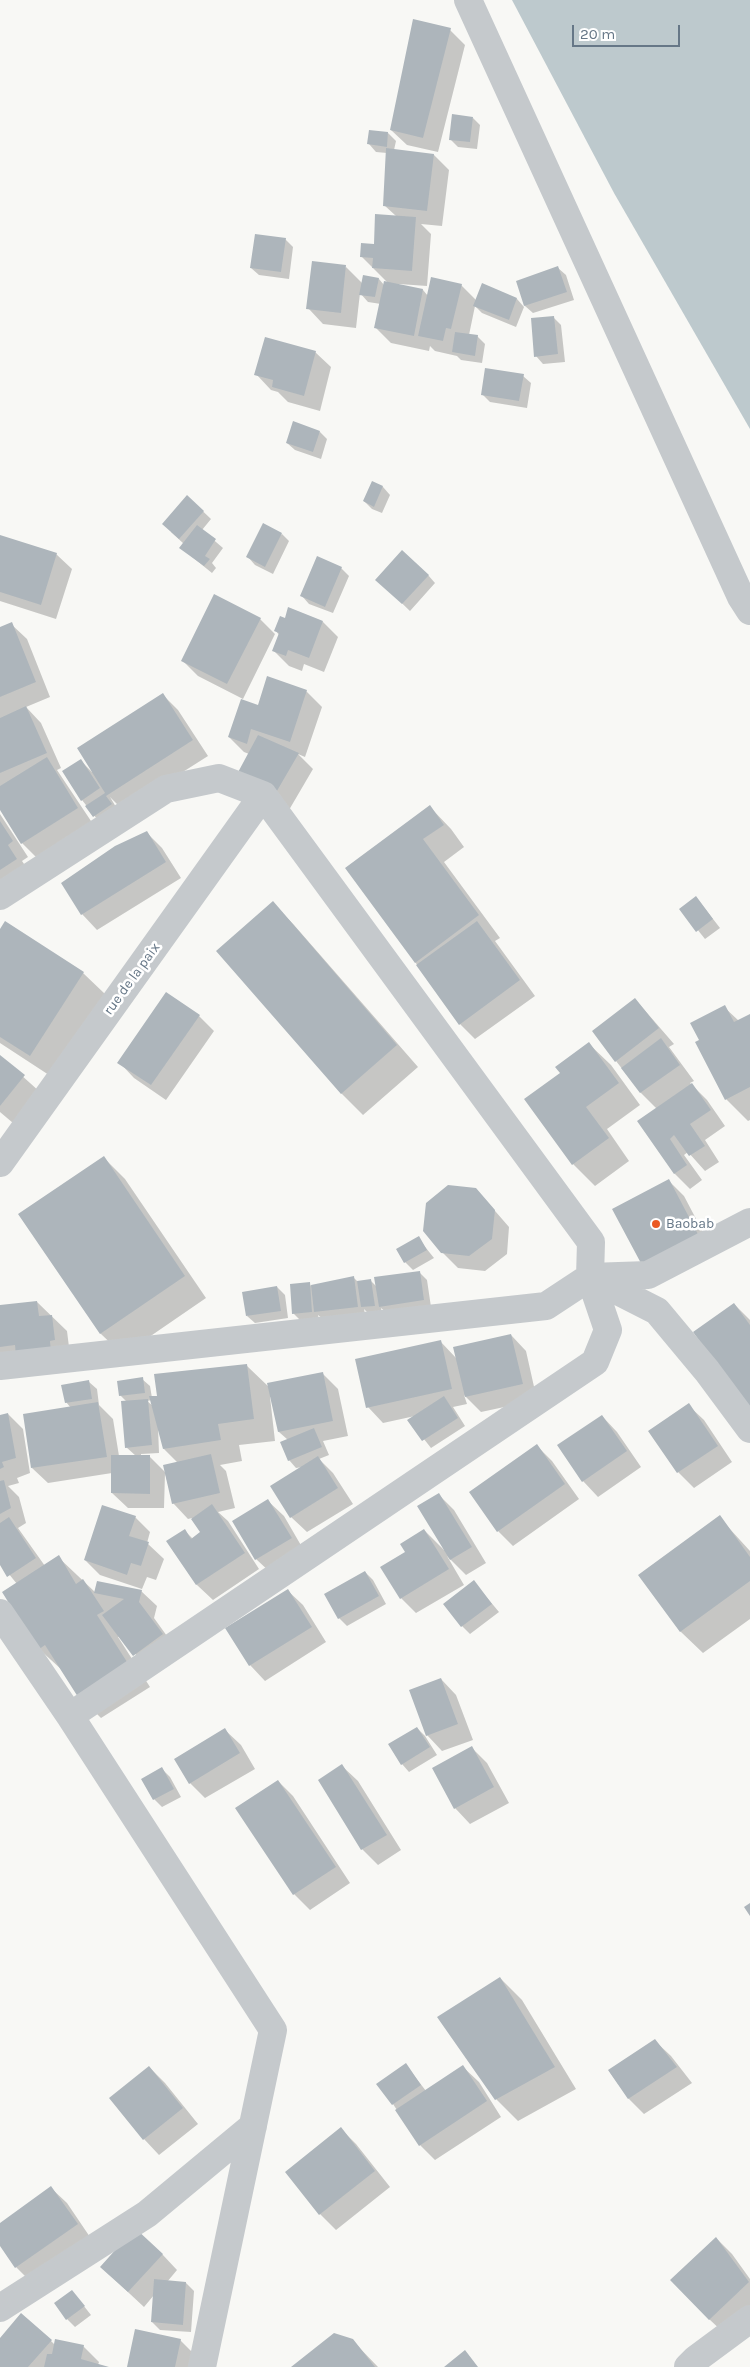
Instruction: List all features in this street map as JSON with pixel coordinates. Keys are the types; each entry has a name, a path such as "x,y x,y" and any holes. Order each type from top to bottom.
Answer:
{"street":[{"path":"468,0 741,597 750,612"},
{"path":"0,896 166,789 219,778 263,795 591,1242 590,1278 608,1330 595,1362 70,1716"},
{"name":"rue de la paix","path":"0,1164 263,795"},
{"path":"0,1366 546,1306 590,1278 648,1275 750,1222"},
{"path":"590,1278 657,1311 707,1371 750,1429"},
{"path":"0,1613 70,1716 273,2030 202,2367"},
{"path":"0,2308 147,2214 253,2126"},
{"path":"688,2367 750,2319"}],"shaded area":[{"path":"512,0 750,0 750,429 614,193"}],"building":[{"path":"413,19 451,28 423,138 390,130"},
{"path":"452,114 473,117 470,142 449,140"},
{"path":"369,130 388,132 387,147 367,144"},
{"path":"386,148 434,154 427,211 383,206"},
{"path":"375,214 416,217 412,271 372,268 373,258 360,257 361,243 374,244"},
{"path":"255,234 286,238 281,272 250,268"},
{"path":"312,261 346,265 341,313 306,309"},
{"path":"558,266 567,292 524,306 516,281"},
{"path":"363,275 379,278 375,297 359,295"},
{"path":"431,277 462,284 451,329 446,328 443,341 418,336"},
{"path":"384,281 423,289 414,336 374,328"},
{"path":"482,283 517,298 509,320 473,306"},
{"path":"554,316 558,354 534,357 531,318"},
{"path":"455,332 478,335 475,356 452,352"},
{"path":"265,337 316,351 304,396 272,387 273,380 254,375"},
{"path":"485,368 524,374 519,401 481,395"},
{"path":"293,421 320,431 313,452 286,443"},
{"path":"372,481 383,486 374,507 363,501"},
{"path":"187,495 204,511 179,539 162,524"},
{"path":"263,523 282,533 265,567 246,557"},
{"path":"197,525 216,539 205,556 210,559 204,566 179,548"},
{"path":"0,535 57,553 41,605 0,592"},
{"path":"402,550 429,575 402,604 375,580"},
{"path":"317,556 342,567 325,607 300,596"},
{"path":"214,594 261,618 227,684 181,661"},
{"path":"288,607 323,621 309,658 288,650 286,656 272,651 279,633 274,631 280,616 285,618"},
{"path":"12,622 36,682 0,697 0,627"},
{"path":"267,676 307,690 290,742 251,729 247,744 228,737 241,699 258,705"},
{"path":"163,693 193,740 106,796 112,804 93,817 85,806 105,793 77,748"},
{"path":"26,706 47,753 0,773 0,718"},
{"path":"258,735 299,753 274,796 236,776"},
{"path":"47,757 78,808 21,844 0,810 0,786"},
{"path":"81,759 100,788 81,801 62,771"},
{"path":"430,805 444,825 423,839 479,915 415,963 345,868"},
{"path":"0,821 13,841 8,845 17,859 0,870"},
{"path":"147,831 166,862 81,915 61,883 115,846"},
{"path":"696,896 713,919 696,932 679,909"},
{"path":"273,901 397,1045 341,1094 216,951"},
{"path":"5,921 84,972 30,1056 0,1037 0,929"},
{"path":"477,921 520,980 459,1025 416,965"},
{"path":"166,992 200,1015 151,1085 117,1063"},
{"path":"635,998 659,1028 615,1062 592,1031"},
{"path":"725,1005 734,1022 750,1014 750,1087 725,1100 695,1042 699,1040 690,1023"},
{"path":"661,1038 680,1065 640,1093 621,1068"},
{"path":"589,1042 619,1083 586,1107 609,1138 572,1165 524,1099 560,1073 555,1067"},
{"path":"0,1055 25,1075 0,1106"},
{"path":"692,1083 711,1110 690,1124 705,1146 689,1156 674,1135 670,1139 687,1165 674,1174 637,1121"},
{"path":"104,1156 185,1276 100,1334 18,1214"},
{"path":"669,1179 700,1238 643,1267 612,1209"},
{"path":"448,1185 476,1188 495,1210 492,1239 469,1256 441,1253 423,1231 426,1203"},
{"path":"419,1236 427,1250 404,1263 396,1249"},
{"path":"420,1271 424,1300 379,1307 374,1277"},
{"path":"354,1276 358,1307 314,1312 311,1285"},
{"path":"371,1279 375,1306 361,1307 357,1281"},
{"path":"310,1282 312,1312 292,1314 290,1284"},
{"path":"277,1286 281,1311 246,1316 242,1292"},
{"path":"37,1301 39,1316 52,1315 55,1340 50,1341 51,1353 16,1357 15,1345 0,1347 0,1305"},
{"path":"734,1303 750,1325 750,1408 748,1409 693,1332"},
{"path":"511,1334 523,1384 465,1397 453,1347"},
{"path":"441,1340 452,1389 366,1408 355,1359"},
{"path":"247,1364 254,1419 218,1424 221,1440 163,1449 149,1396 157,1396 154,1374"},
{"path":"323,1372 333,1421 278,1432 267,1383"},
{"path":"143,1377 145,1393 119,1396 117,1381"},
{"path":"89,1380 92,1399 65,1403 61,1385"},
{"path":"444,1396 458,1418 422,1441 407,1420"},
{"path":"148,1399 152,1445 125,1448 121,1401"},
{"path":"98,1402 107,1457 31,1468 23,1414"},
{"path":"689,1403 718,1446 677,1473 648,1431"},
{"path":"8,1413 16,1458 2,1462 4,1467 0,1469 0,1415"},
{"path":"602,1415 627,1451 582,1482 557,1445"},
{"path":"314,1428 322,1447 288,1461 280,1442"},
{"path":"537,1444 565,1484 497,1532 469,1492"},
{"path":"211,1454 220,1493 172,1504 163,1465"},
{"path":"111,1455 150,1455 150,1494 111,1493"},
{"path":"318,1456 338,1488 290,1518 270,1486"},
{"path":"4,1480 11,1508 0,1514 0,1481"},
{"path":"439,1493 472,1547 450,1560 417,1506"},
{"path":"268,1499 292,1538 255,1560 232,1521"},
{"path":"212,1504 245,1553 196,1585 166,1541 185,1529 191,1539 200,1532 191,1519"},
{"path":"102,1505 136,1516 129,1536 149,1542 141,1566 131,1563 127,1575 84,1560"},
{"path":"720,1515 750,1557 750,1581 680,1632 638,1575"},
{"path":"9,1517 36,1558 7,1577 0,1565 0,1523"},
{"path":"424,1529 449,1569 400,1599 380,1567 405,1552 400,1544"},
{"path":"59,1555 76,1584 83,1579 104,1611 97,1615 129,1665 78,1697 45,1645 38,1650 2,1592"},
{"path":"365,1571 379,1596 338,1619 324,1594"},
{"path":"474,1580 492,1604 461,1627 443,1604"},
{"path":"97,1581 142,1590 139,1602 163,1634 133,1656 102,1615 124,1599 94,1593"},
{"path":"288,1589 312,1627 249,1666 225,1628"},
{"path":"441,1678 458,1724 426,1736 409,1690"},
{"path":"417,1727 430,1747 401,1765 388,1744"},
{"path":"225,1728 240,1753 189,1784 174,1759"},
{"path":"472,1746 494,1787 454,1809 432,1768"},
{"path":"342,1764 387,1835 361,1850 318,1780"},
{"path":"162,1767 174,1789 153,1800 141,1779"},
{"path":"278,1780 336,1867 293,1895 235,1808"},
{"path":"750,1903 750,1916 744,1907"},
{"path":"500,1977 555,2067 495,2100 437,2017"},
{"path":"655,2039 677,2067 628,2099 608,2070"},
{"path":"406,2063 421,2085 392,2105 376,2084"},
{"path":"463,2065 487,2101 419,2146 395,2110"},
{"path":"149,2066 183,2108 143,2140 109,2098"},
{"path":"341,2127 375,2171 319,2215 285,2172"},
{"path":"51,2186 78,2224 15,2268 0,2246 0,2223"},
{"path":"135,2228 163,2254 128,2292 100,2267"},
{"path":"716,2237 749,2282 709,2320 670,2280"},
{"path":"154,2279 186,2282 183,2325 151,2322"},
{"path":"72,2290 85,2306 66,2320 54,2303"},
{"path":"21,2313 52,2340 28,2367 0,2367 0,2338"},
{"path":"135,2329 181,2339 175,2367 127,2367"},
{"path":"334,2333 353,2339 375,2367 291,2367"},
{"path":"55,2339 84,2345 81,2359 109,2367 44,2367 47,2354 52,2354"},
{"path":"465,2350 478,2367 444,2367"}],"place":[{"name":"Baobab","path":"656,1224"}]}
